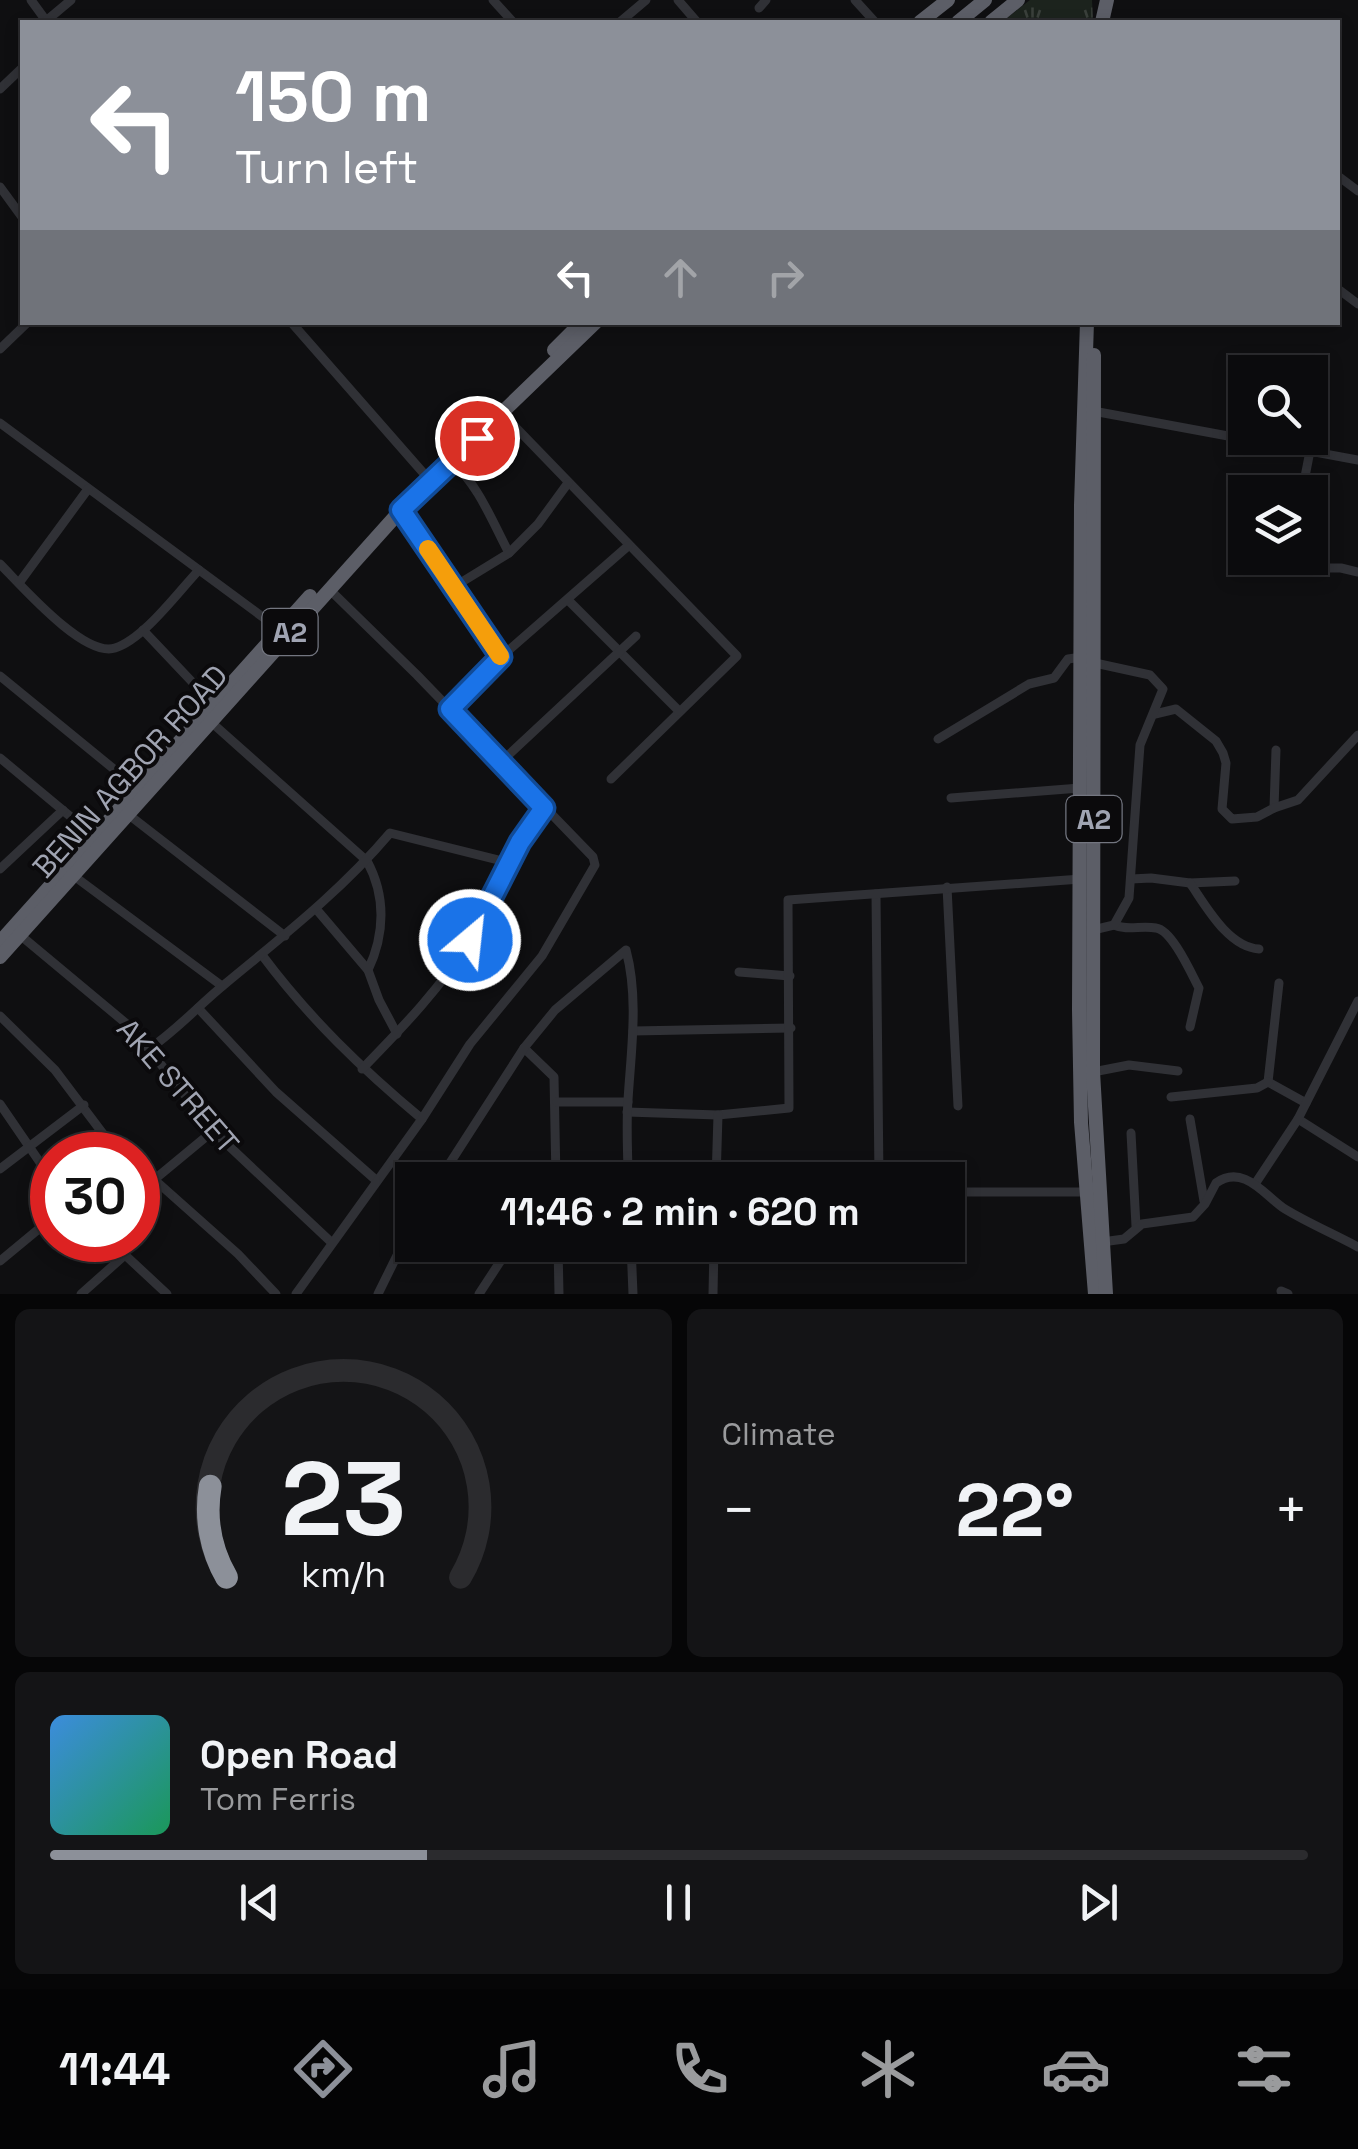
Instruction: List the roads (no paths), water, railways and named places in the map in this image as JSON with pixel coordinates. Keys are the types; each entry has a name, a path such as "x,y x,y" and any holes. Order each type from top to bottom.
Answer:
{"highway":[{"path":"924,20 948,0"},
{"path":"960,20 985,0"},
{"path":"972,20 996,0"},
{"path":"993,20 1018,0"},
{"name":"BENIN AGBOR ROAD","path":"0,957 401,510 452,462 579,325"},
{"name":"BENIN AGBOR ROAD","path":"0,942 280,629 426,476 593,325"},
{"name":"A2","path":"1087,325 1093,411 1092,538 1080,788 1080,1071 1096,1294"},
{"name":"A2","path":"1094,325 1089,344 1094,1072 1106,1294"}],"street":[{"path":"30,0 45,20"},
{"path":"49,20 70,0"},
{"path":"494,0 511,20"},
{"path":"622,20 646,0"},
{"path":"678,0 695,20"},
{"path":"855,0 873,20"},
{"path":"0,90 20,70"},
{"path":"2,193 20,215"},
{"path":"0,349 25,325"},
{"path":"294,325 426,476"},
{"path":"499,411 737,656 612,780"},
{"path":"1093,411 1228,436"},
{"path":"0,423 280,629"},
{"path":"1328,454 1358,460"},
{"path":"452,462 480,498 509,553"},
{"path":"452,588 509,553 538,524 568,483"},
{"path":"19,583 88,488"},
{"path":"401,510 501,657"},
{"path":"450,709 501,657 628,546"},
{"path":"0,564 64,627 99,649 111,650 142,630 200,570"},
{"path":"1328,568 1358,572"},
{"path":"296,1294 422,1119 470,1044 542,956 592,872 593,856 329,589"},
{"path":"568,600 679,712"},
{"path":"142,630 213,704"},
{"path":"502,761 636,636"},
{"path":"938,740 1029,684 1054,678 1068,658 1150,675 1157,680 1163,689 1140,746 1129,898 1114,925"},
{"path":"0,676 137,788"},
{"path":"1155,714 1176,708 1216,741 1226,764 1221,802 1224,812 1232,818 1256,818 1298,800 1358,737"},
{"path":"211,722 366,861 376,879 382,908 380,945 368,970"},
{"path":"1274,808 1276,750"},
{"path":"0,758 95,837"},
{"path":"951,798 1080,788"},
{"path":"362,1069 397,1034 470,940 544,808"},
{"path":"0,869 63,810"},
{"path":"129,816 284,936"},
{"path":"148,1048 171,1035 222,986 317,910 390,833 510,863"},
{"path":"74,876 222,986"},
{"path":"557,1102 718,1115 790,1108 788,900 1082,879"},
{"path":"1131,879 1235,881"},
{"path":"1190,883 1221,924 1242,944 1259,949"},
{"path":"947,888 958,1106"},
{"path":"876,894 879,1162"},
{"path":"317,910 368,970 378,1000 397,1034"},
{"path":"1093,930 1114,925 1125,929 1158,928 1172,937 1198,988 1190,1027"},
{"name":"AKE STREET","path":"20,936 134,1030 213,1132 331,1242"},
{"path":"451,1162 524,1048 556,1010 626,950 633,1031 628,1162"},
{"path":"262,955 288,990 362,1069 422,1119"},
{"path":"739,972 790,976"},
{"path":"1268,1082 1279,983"},
{"path":"1255,1184 1298,1120 1358,1001"},
{"path":"198,1008 276,1092 377,1181"},
{"path":"0,1016 55,1070 103,1132"},
{"path":"633,1031 790,1028"},
{"path":"524,1048 551,1072 557,1102 556,1162"},
{"path":"1094,1072 1129,1065 1178,1070"},
{"path":"1171,1097 1256,1088 1268,1082"},
{"path":"1268,1082 1306,1103"},
{"path":"0,1104 30,1149"},
{"path":"0,1169 84,1105"},
{"path":"717,1162 718,1115"},
{"path":"1190,1119 1205,1204"},
{"path":"1298,1120 1358,1157"},
{"path":"160,1175 213,1132"},
{"path":"1130,1132 1136,1226"},
{"path":"1102,1242 1124,1239 1136,1226 1193,1216 1221,1178 1230,1176 1255,1184 1282,1208 1358,1247"},
{"path":"160,1184 276,1294"},
{"path":"965,1192 1087,1192"},
{"path":"0,1261 30,1236"},
{"path":"378,1294 395,1259"},
{"path":"80,1294 117,1262"},
{"path":"133,1262 167,1294"},
{"path":"479,1294 500,1262"},
{"path":"558,1262 559,1294"},
{"path":"632,1262 634,1294"},
{"path":"713,1294 714,1262"}]}
